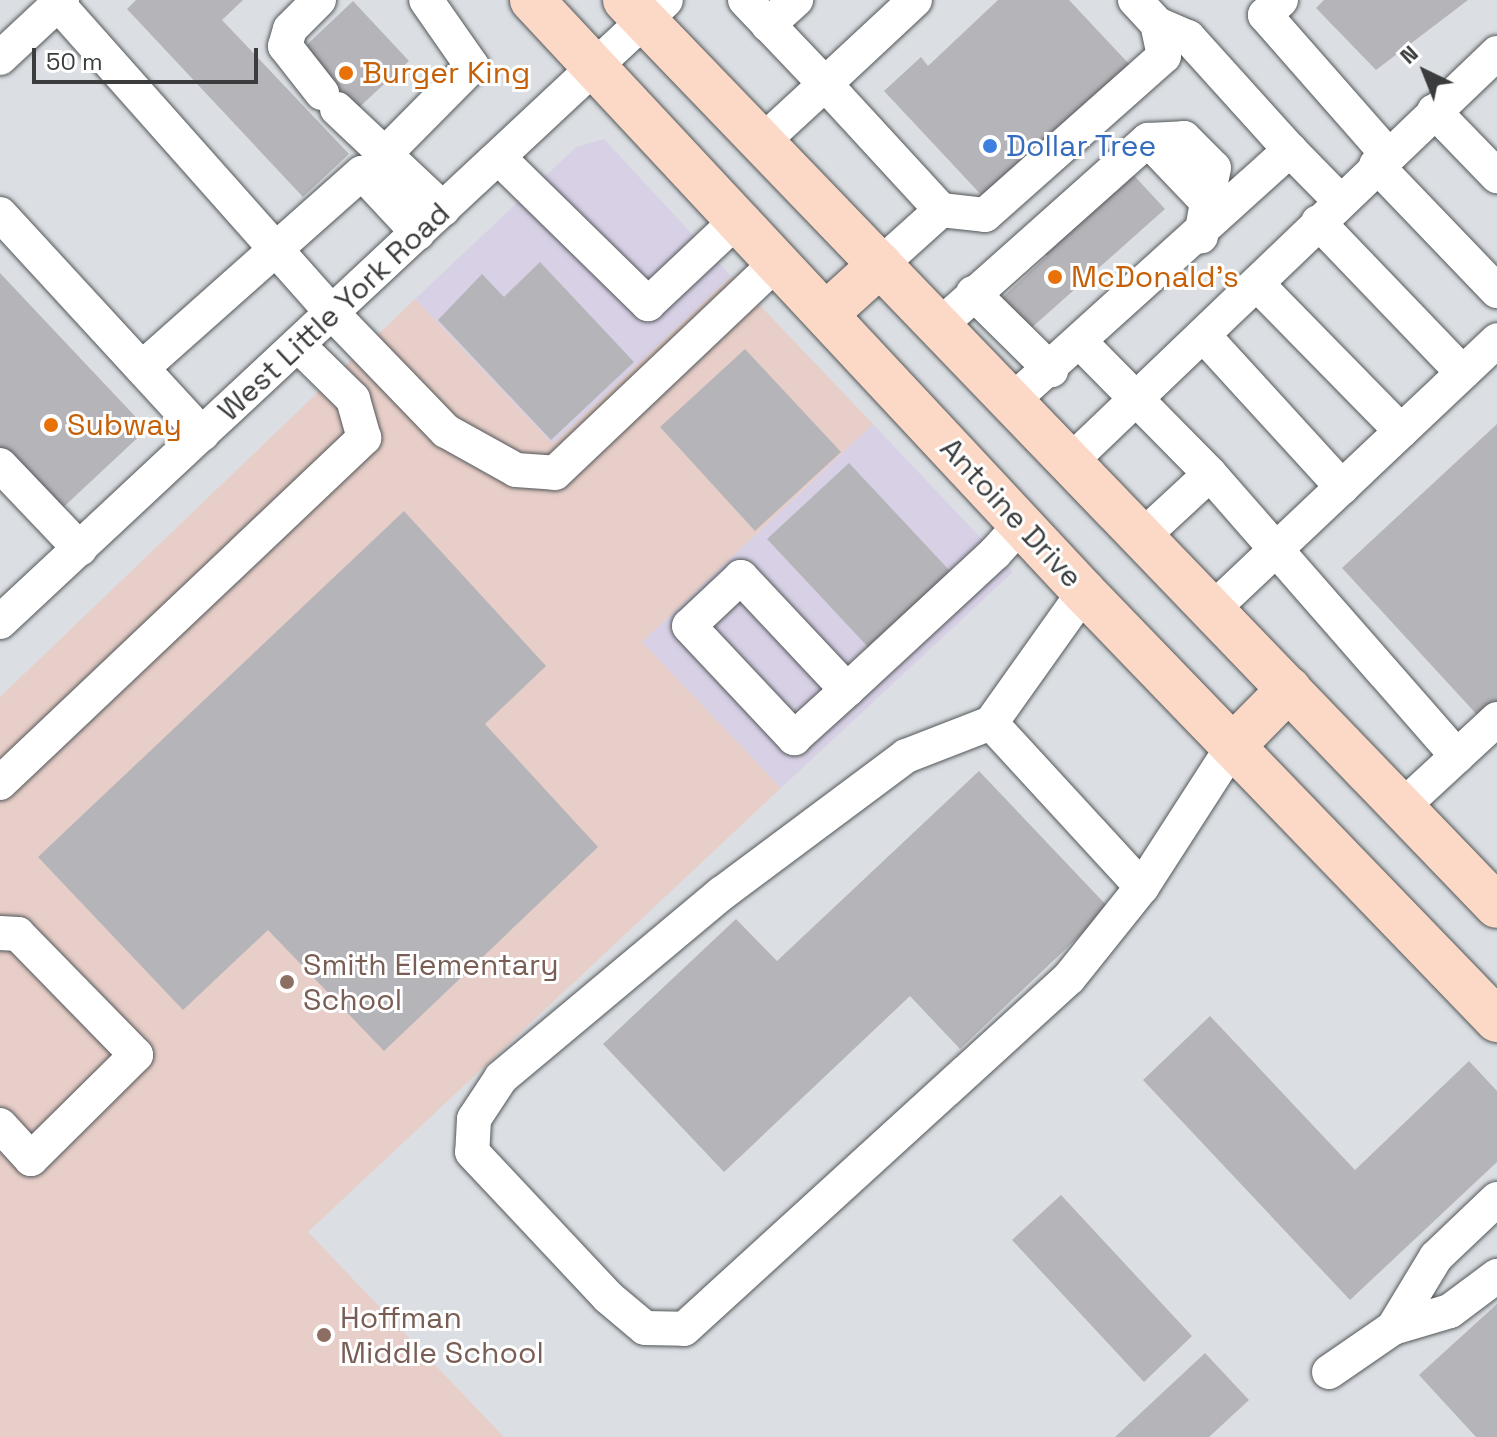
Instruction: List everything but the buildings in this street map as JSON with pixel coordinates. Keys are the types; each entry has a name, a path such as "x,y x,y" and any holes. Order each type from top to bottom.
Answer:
{"main road":[{"name":"Antoine Drive","path":"532,0 593,70 827,313 1084,592 1497,1020"},
{"path":"645,8 761,143 1497,906"},
{"path":"827,313 880,265"},
{"path":"1233,746 1289,689"}],"street":[{"path":"319,0 290,29 285,46 382,157 443,209"},
{"path":"382,157 472,66 426,0"},
{"path":"745,0 941,210 985,215 1164,56 1146,12"},
{"path":"768,25 796,0"},
{"path":"761,143 915,0"},
{"path":"1281,0 1265,15 1381,160 1497,291"},
{"path":"0,58 60,2 332,313 446,431 516,470 555,473 777,262"},
{"name":"West Little York Road","path":"0,622 593,70 645,8"},
{"path":"1146,12 1188,37 1290,150 1329,212 1463,373"},
{"path":"1071,461 1138,401 1381,160 1497,54"},
{"path":"1434,111 1497,176"},
{"path":"939,326 1148,140 1207,202 1201,236"},
{"path":"1012,401 1201,236 1290,150"},
{"path":"499,158 648,304 737,220"},
{"path":"142,368 362,173 418,233"},
{"path":"880,265 941,210"},
{"path":"0,214 202,434"},
{"path":"1257,284 1401,431"},
{"path":"973,293 1051,370"},
{"path":"1204,336 1342,487"},
{"path":"1213,609 1497,340"},
{"path":"1080,342 1210,474 1457,756"},
{"path":"0,783 364,438 353,399 298,345"},
{"path":"0,465 80,549"},
{"path":"1143,536 1210,474"},
{"path":"847,690 741,577 689,626 794,738 847,690 1021,524"},
{"path":"1084,592 991,723 906,756 722,893 501,1078 474,1119 472,1152 608,1297 645,1328 684,1329 1069,978 1142,887 1233,746"},
{"path":"1401,808 1497,719"},
{"path":"991,723 1142,887"},
{"path":"0,933 18,934 136,1055 31,1159 0,1125"},
{"path":"1393,1328 1444,1250 1497,1199"},
{"path":"1329,1372 1393,1328 1450,1311 1489,1282 1444,1250"}],"shaded area":[{"path":"604,139 731,276 553,444 415,299 576,147"},
{"name":"Smith Elementary School","path":"732,276 873,424 642,642 781,788 308,1232 504,1437 0,1437 0,697 415,299 553,444"},
{"path":"873,424 1013,572 781,788 642,642"}],"place":[{"name":"Burger King","path":"346,73"},
{"name":"Dollar Tree","path":"990,146"},
{"name":"McDonald's","path":"1055,277"},
{"name":"Subway","path":"51,425"},
{"name":"Smith Elementary School","path":"287,982"},
{"name":"Hoffman Middle School","path":"324,1335"}]}
